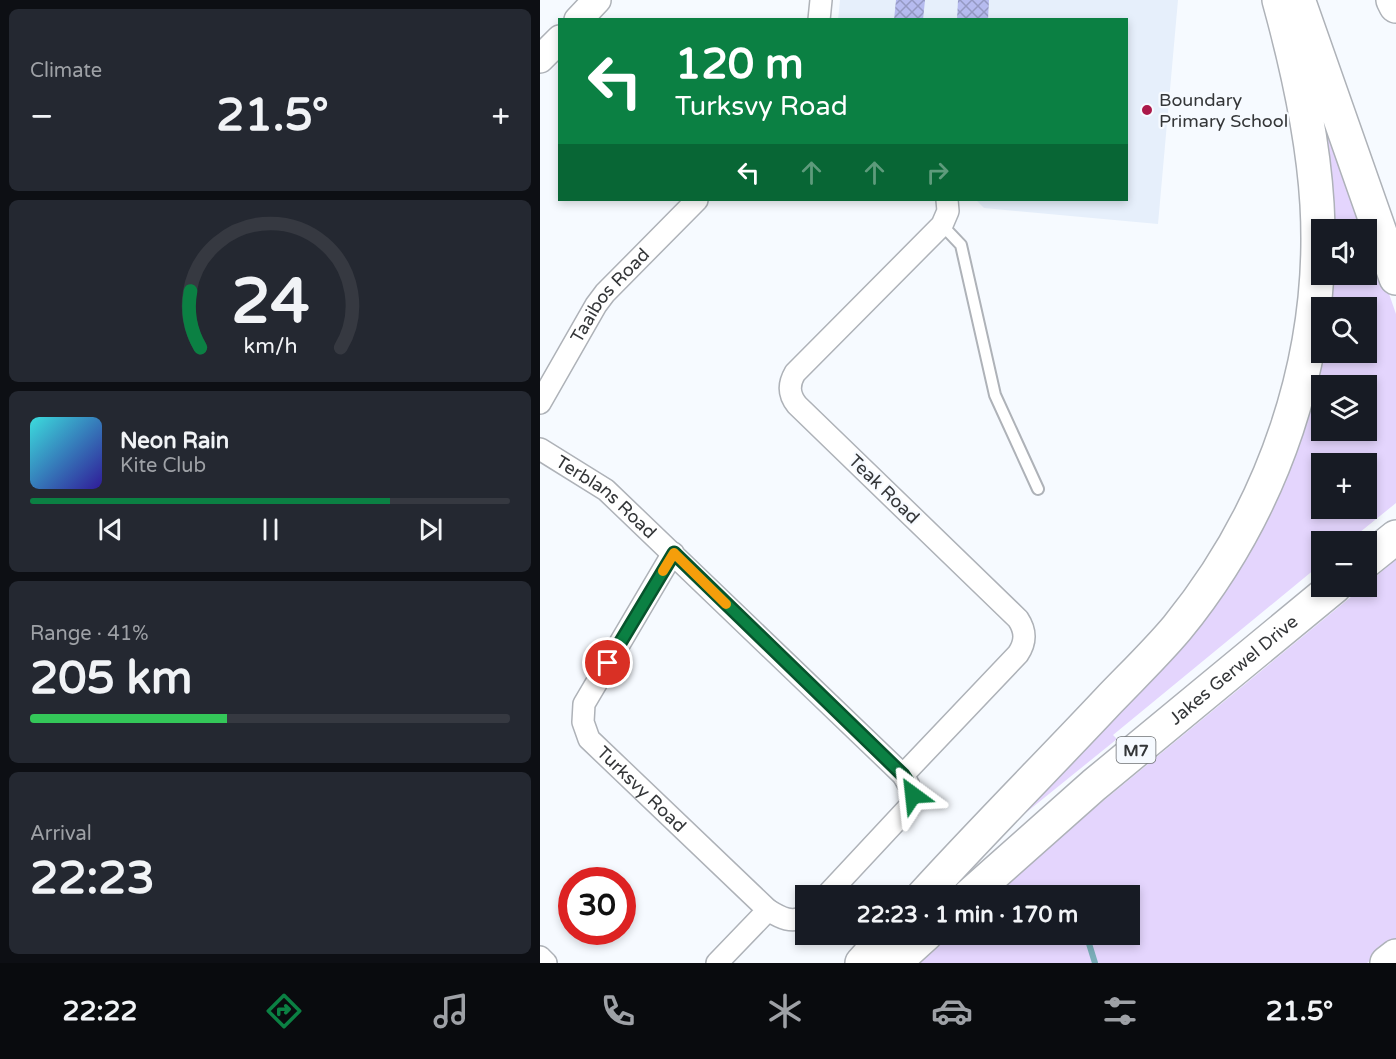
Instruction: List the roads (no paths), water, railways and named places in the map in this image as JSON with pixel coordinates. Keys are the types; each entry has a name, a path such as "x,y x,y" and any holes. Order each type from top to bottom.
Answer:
{"highway":[{"path":"933,885 1176,629 1238,540 1262,495 1281,448 1294,408 1309,341 1316,290 1318,245 1317,202 1306,121 1279,0"},
{"path":"1298,0 1396,278"},
{"path":"1393,0 1396,6"},
{"path":"1377,552 1396,537"},
{"name":"Jakes Gerwel Drive","path":"981,885 1094,785 1322,597"},
{"path":"862,963 878,945"},
{"path":"894,963 914,945"},
{"path":"1387,963 1396,956"}],"street":[{"path":"580,18 597,0"},
{"path":"819,18 820,0"},
{"path":"540,59 558,41"},
{"name":"Taaibos Road","path":"540,403 596,305 696,201"},
{"path":"942,225 948,211 947,201"},
{"name":"Teak Road","path":"903,775 1018,654 1025,633 1018,619 797,405 789,386 795,373 942,225"},
{"name":"Terblans Road","path":"540,449 606,490 903,775"},
{"name":"Turksvy Road","path":"674,553 584,704 582,714 584,730 589,739 768,910 795,920"},
{"path":"836,885 909,807 913,795 903,775"},
{"path":"717,963 768,910"},
{"path":"540,957 546,963"}],"lane":[{"path":"942,225 961,245 995,395 1038,489"}],"waterway":[{"path":"1089,945 1095,963"}],"place":[{"name":"Boundary Primary School","path":"1147,110"}]}
